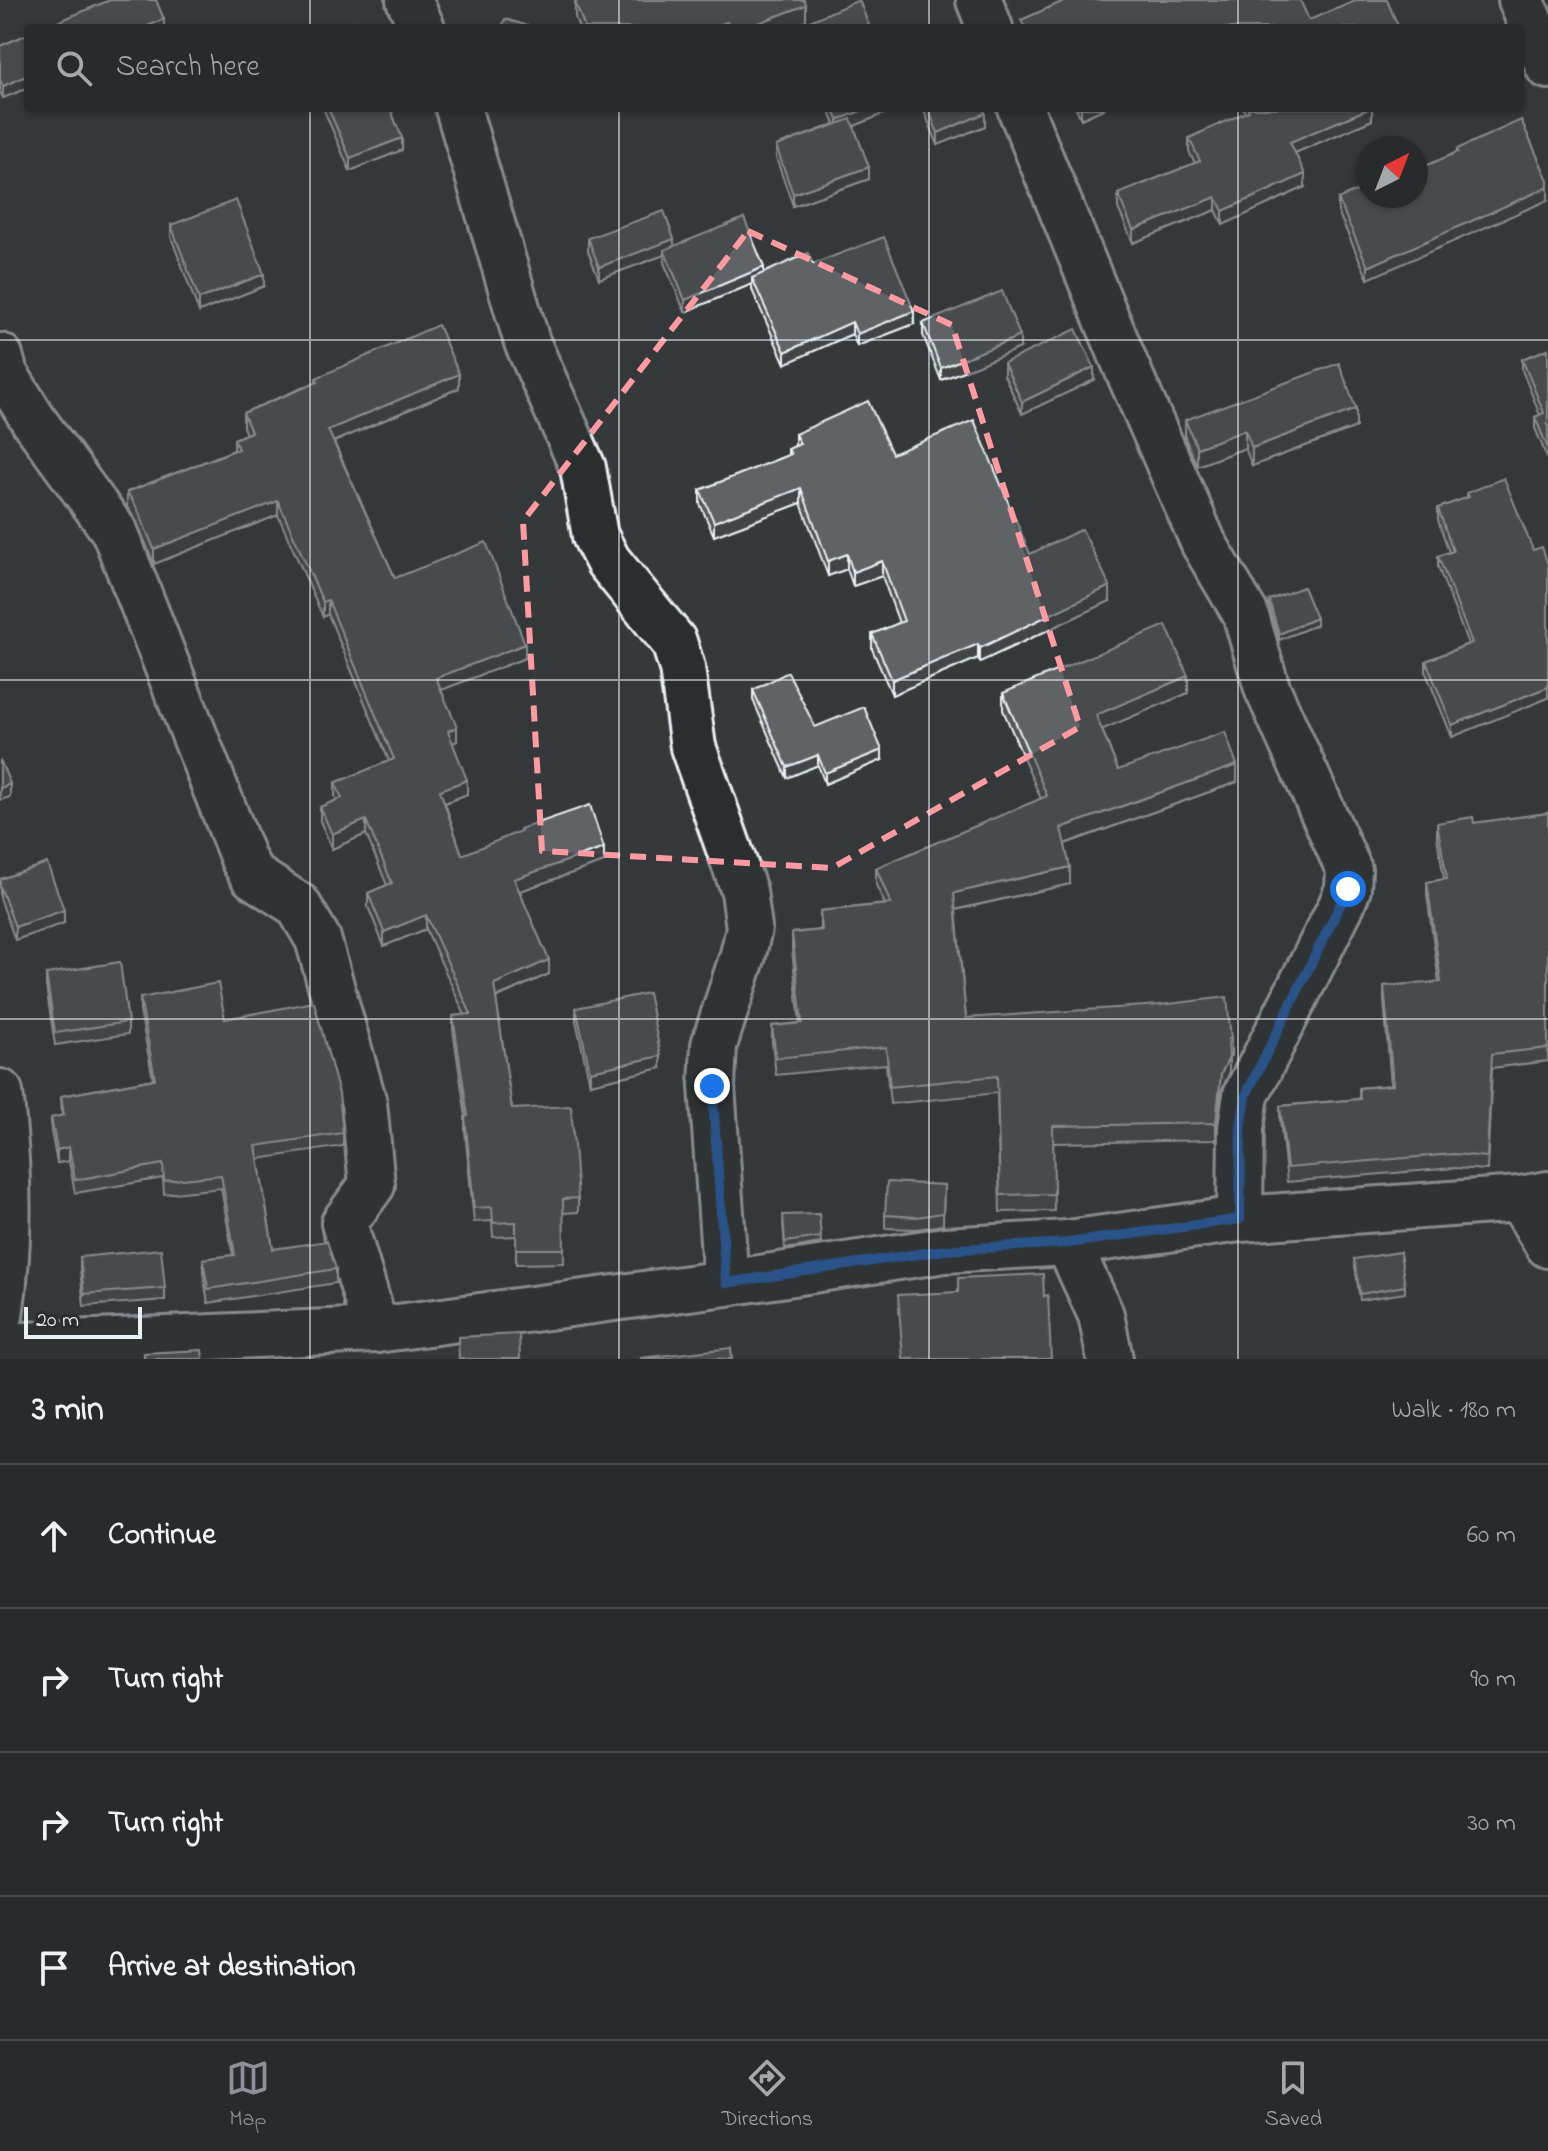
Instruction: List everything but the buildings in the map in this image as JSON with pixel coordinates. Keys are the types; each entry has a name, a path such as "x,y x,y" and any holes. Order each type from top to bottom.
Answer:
{"street":[{"path":"409,0 420,24"},
{"path":"979,0 988,24"},
{"path":"1521,0 1548,66"},
{"path":"459,112 527,342 583,468 595,536 608,561 674,642 682,668 693,747 744,891 749,928 714,1045 712,1086 726,1283"},
{"path":"1022,112 1126,366 1204,544 1245,613 1267,688 1349,870 1348,889 1341,906 1246,1095 1241,1128 1240,1219"},
{"path":"0,356 5,374 34,421 114,531 244,861 253,876 298,905 318,939 364,1103 372,1185 344,1223 376,1330"},
{"path":"0,1092 8,1168 8,1260 0,1316"},
{"path":"0,1346 376,1330 945,1250 1068,1243 1240,1219 1534,1197 1548,1245"},
{"path":"1068,1243 1101,1315 1110,1359"}],"highlighted area":[{"path":"748,231 952,325 1080,727 832,868 542,851 523,521"}],"route":[{"path":"712,1086 726,1283 945,1250 1068,1243 1240,1219 1241,1128 1246,1095 1348,889"}]}
